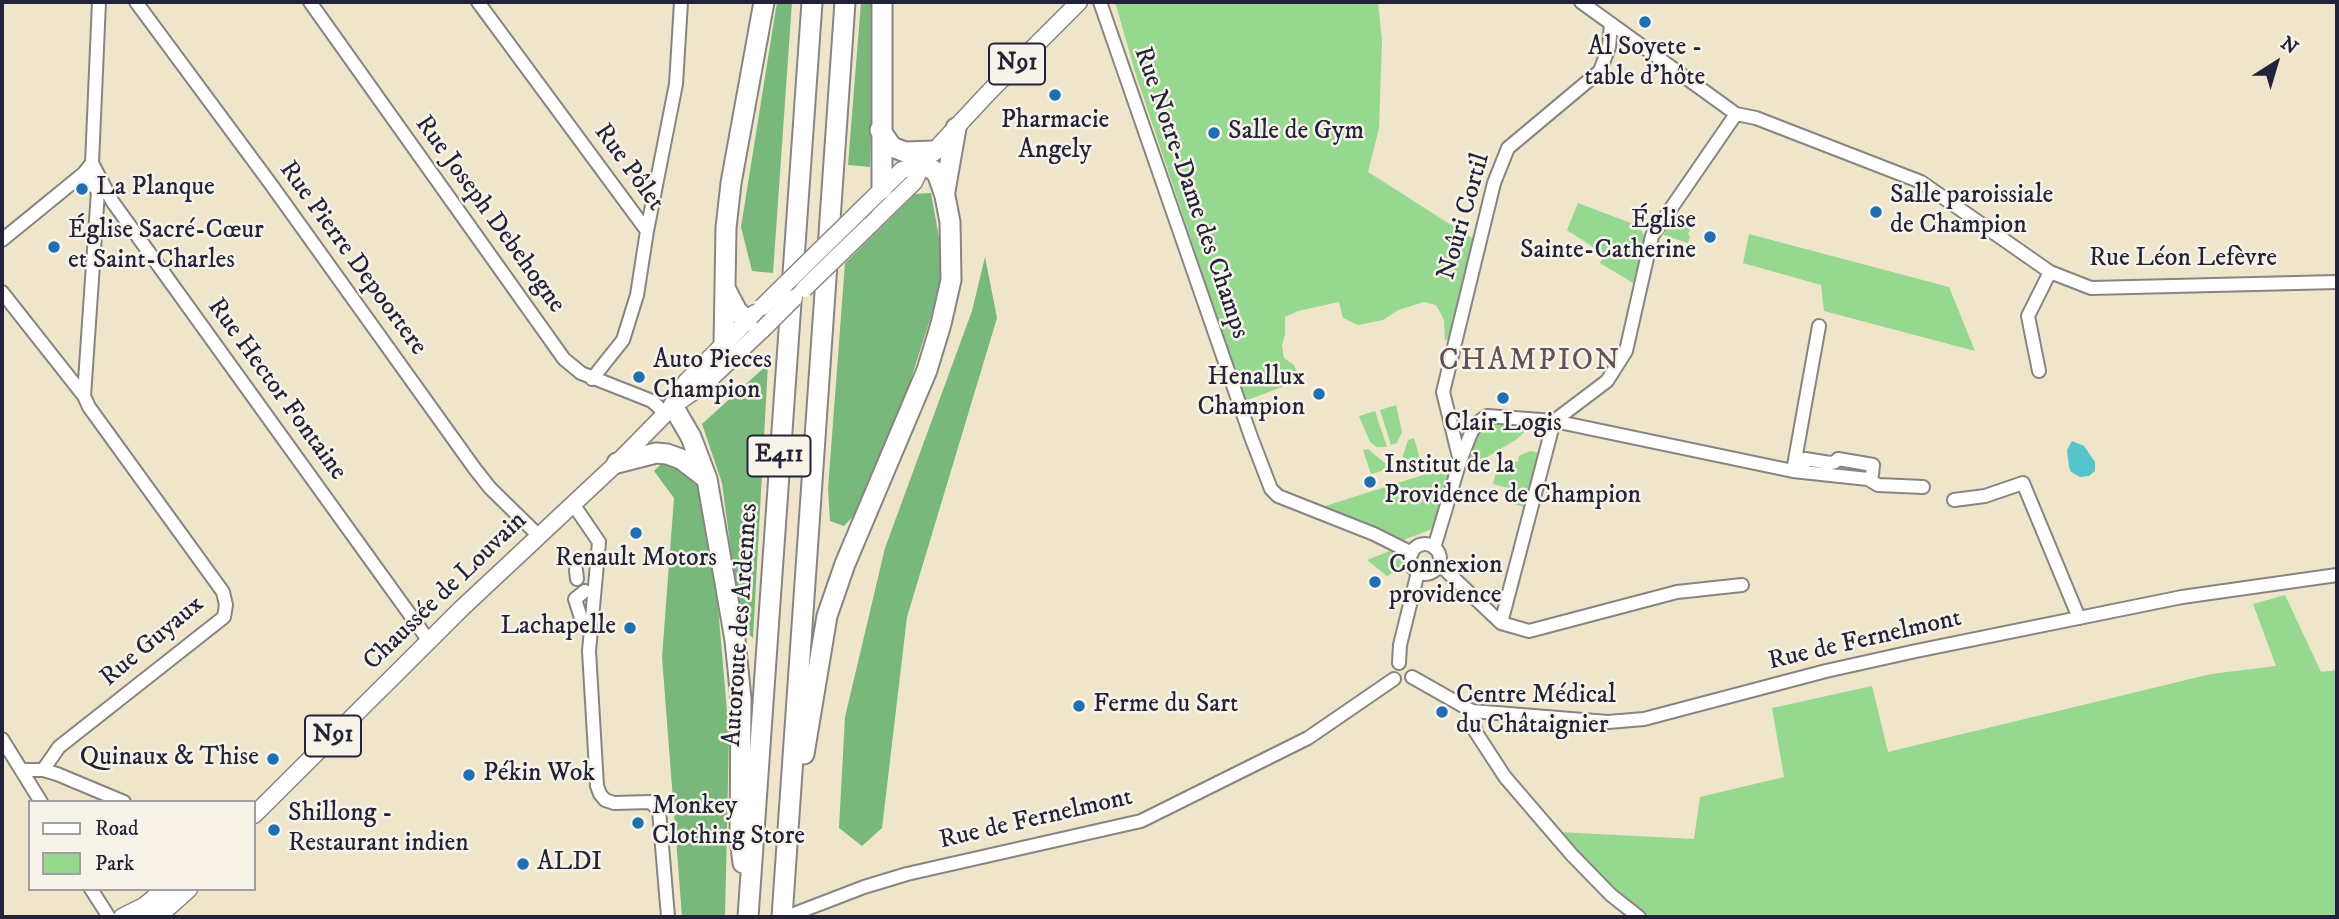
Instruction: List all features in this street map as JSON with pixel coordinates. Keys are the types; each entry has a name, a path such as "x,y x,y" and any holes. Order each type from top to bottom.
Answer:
{"highway":[{"path":"724,344 726,228 731,183 764,2"},
{"name":"Autoroute des Ardennes","path":"749,914 812,2"},
{"name":"E411","path":"784,917 845,2"},
{"path":"882,2 882,189"},
{"path":"945,196 957,128"},
{"path":"791,785 806,750 827,616 845,564 927,370 951,279 950,222 937,173 929,157 892,146 880,130"},
{"path":"726,289 737,311 755,325"},
{"path":"669,409 691,437 707,480 735,640 741,699 740,838 749,914"},
{"path":"617,463 656,453 667,454 681,459 707,480"}],"main road":[{"name":"Chaussée de Louvain","path":"256,813 429,641 617,463 669,409 707,383 755,325 869,226 915,182 929,157 1079,2"},
{"name":"Chaussée de Louvain","path":"669,409 685,382 724,344 755,325 762,307 882,189 902,170 929,157"},
{"path":"869,226 881,202 882,189"},
{"path":"122,917 144,906 163,891"},
{"path":"158,917 187,891"}],"street":[{"path":"2,240 83,174 92,163 99,2"},
{"name":"Rue Pierre Depoortere","path":"136,2 270,183 475,469 490,488 539,536"},
{"name":"Rue Joseph Debehogne","path":"310,2 564,359 592,379 669,409"},
{"name":"Rue Pôlet","path":"478,2 647,232 637,295 623,340 592,379"},
{"path":"647,232 676,84 681,2"},
{"name":"Rue Notre-Dame des Champs","path":"1100,2 1237,398 1272,489 1278,496 1374,534 1412,553"},
{"path":"1500,622 1554,421 1607,381 1626,351 1652,236 1736,114 1581,2"},
{"name":"Noûri Cortil","path":"1460,461 1443,392 1494,183 1508,148 1600,71 1608,47 1611,24"},
{"name":"Rue Léon Lefèvre","path":"1736,114 1756,118 1921,182 2050,272 2091,288 2337,282"},
{"name":"Rue Hector Fontaine","path":"92,163 102,190 429,641"},
{"path":"83,174 102,190 85,396"},
{"path":"2039,371 2028,316 2050,272"},
{"name":"Rue Guyaux","path":"2,292 85,396 89,407 223,592 226,605 224,617 59,747 43,770"},
{"path":"1797,471 1819,326"},
{"path":"1434,548 1471,433 1477,423 1488,416 1554,421 1797,471 1868,479 1878,485 1923,487"},
{"path":"1954,500 1985,496 2023,483 2079,618"},
{"path":"573,504 598,541 589,651 597,786 605,800 614,803 650,802 659,810 667,917"},
{"path":"1423,545 1434,548 1439,564 1433,572 1418,572 1411,564 1412,553 1423,545"},
{"path":"1439,564 1500,622 1529,631 1677,592 1742,585"},
{"path":"1412,677 1408,682 1402,683 1394,678 1392,670 1399,663 1400,645 1418,572"},
{"name":"Rue de Fernelmont","path":"1399,663 1406,663 1411,667 1412,677 1472,710 1594,721 1644,719 1826,671 2079,618 2182,597 2337,575"},
{"path":"579,580 575,599 580,618"},
{"name":"Rue de Fernelmont","path":"784,917 907,874 1141,821 1308,738 1394,678"},
{"path":"1472,710 1475,731 1505,777 1572,855 1611,895 1639,917"},
{"path":"2,739 40,800"},
{"path":"23,770 43,770 57,774 119,800"},
{"path":"92,891 109,917"},
{"path":"139,917 176,891"}],"green space":[{"path":"777,2 792,2 773,273 752,271 741,227"},
{"path":"861,2 875,2 870,167 848,165"},
{"path":"1115,2 1378,2 1382,41 1379,128 1368,172 1475,240 1452,335 1445,341 1444,320 1436,305 1424,302 1398,310 1383,320 1358,325 1343,318 1339,302 1298,311 1285,317 1282,345 1284,358 1294,365 1300,380 1245,401 1136,75"},
{"path":"931,193 940,243 940,289 906,394 857,512 844,526 830,521 828,489 845,263 915,194"},
{"path":"1578,203 1636,225 1642,231 1645,239 1636,285 1600,263 1605,255 1567,230"},
{"path":"1674,216 1694,221 1688,234 1688,243 1663,235"},
{"path":"1749,234 1949,287 1975,351 1824,311 1821,285 1743,263"},
{"path":"985,257 997,318 907,617 882,828 862,846 839,828 845,717 885,548 972,311"},
{"path":"768,364 753,638 741,627 722,483 702,424"},
{"path":"1396,405 1402,432 1397,443 1391,445 1380,410"},
{"path":"1375,411 1387,447 1377,447 1370,442 1359,416"},
{"path":"1489,418 1534,423 1517,439 1464,471 1460,467 1472,436"},
{"path":"1414,438 1420,459 1400,465 1408,440"},
{"path":"1368,449 1391,468 1371,474 1363,450"},
{"path":"1530,451 1541,453 1529,508 1509,503 1512,489 1493,484 1497,467 1511,467 1512,461 1518,462 1519,456"},
{"path":"662,463 687,470 698,484 713,547 729,736 725,917 682,917 662,657 674,498 654,471"},
{"path":"1445,468 1450,469 1435,528 1401,541 1319,508"},
{"path":"1390,551 1399,554 1405,566 1387,576 1367,560"},
{"path":"2285,595 2321,672 2337,670 2337,917 1648,917 1621,899 1559,832 1694,839 1700,797 1784,777 1772,708 1872,686 1888,752 2211,674 2276,666 2253,604"}],"water":[{"path":"2072,441 2084,446 2095,462 2095,471 2089,476 2080,477 2071,472 2067,450"}],"place":[{"name":"Al Soyete - table d'hôte","path":"1645,22"},
{"name":"Pharmacie Angely","path":"1055,95"},
{"name":"Salle de Gym","path":"1214,133"},
{"name":"La Planque","path":"82,189"},
{"name":"Salle paroissiale de Champion","path":"1876,212"},
{"name":"Église Sainte-Catherine","path":"1710,237"},
{"name":"Église Sacré-Cœur et Saint-Charles","path":"54,247"},
{"name":"Auto Pieces Champion","path":"639,377"},
{"name":"Henallux Champion","path":"1319,394"},
{"name":"Clair Logis","path":"1503,398"},
{"name":"Institut de la Providence de Champion","path":"1370,482"},
{"name":"Renault Motors","path":"636,533"},
{"name":"Connexion providence","path":"1375,582"},
{"name":"Lachapelle","path":"630,628"},
{"name":"Ferme du Sart","path":"1079,706"},
{"name":"Centre Médical du Châtaignier","path":"1442,712"},
{"name":"Quinaux & Thise","path":"273,759"},
{"name":"Pékin Wok","path":"469,775"},
{"name":"Monkey Clothing Store","path":"638,823"},
{"name":"Shillong - Restaurant indien","path":"274,830"},
{"name":"ALDI","path":"523,864"}],"district":[{"name":"CHAMPION","path":"1530,363"}]}
